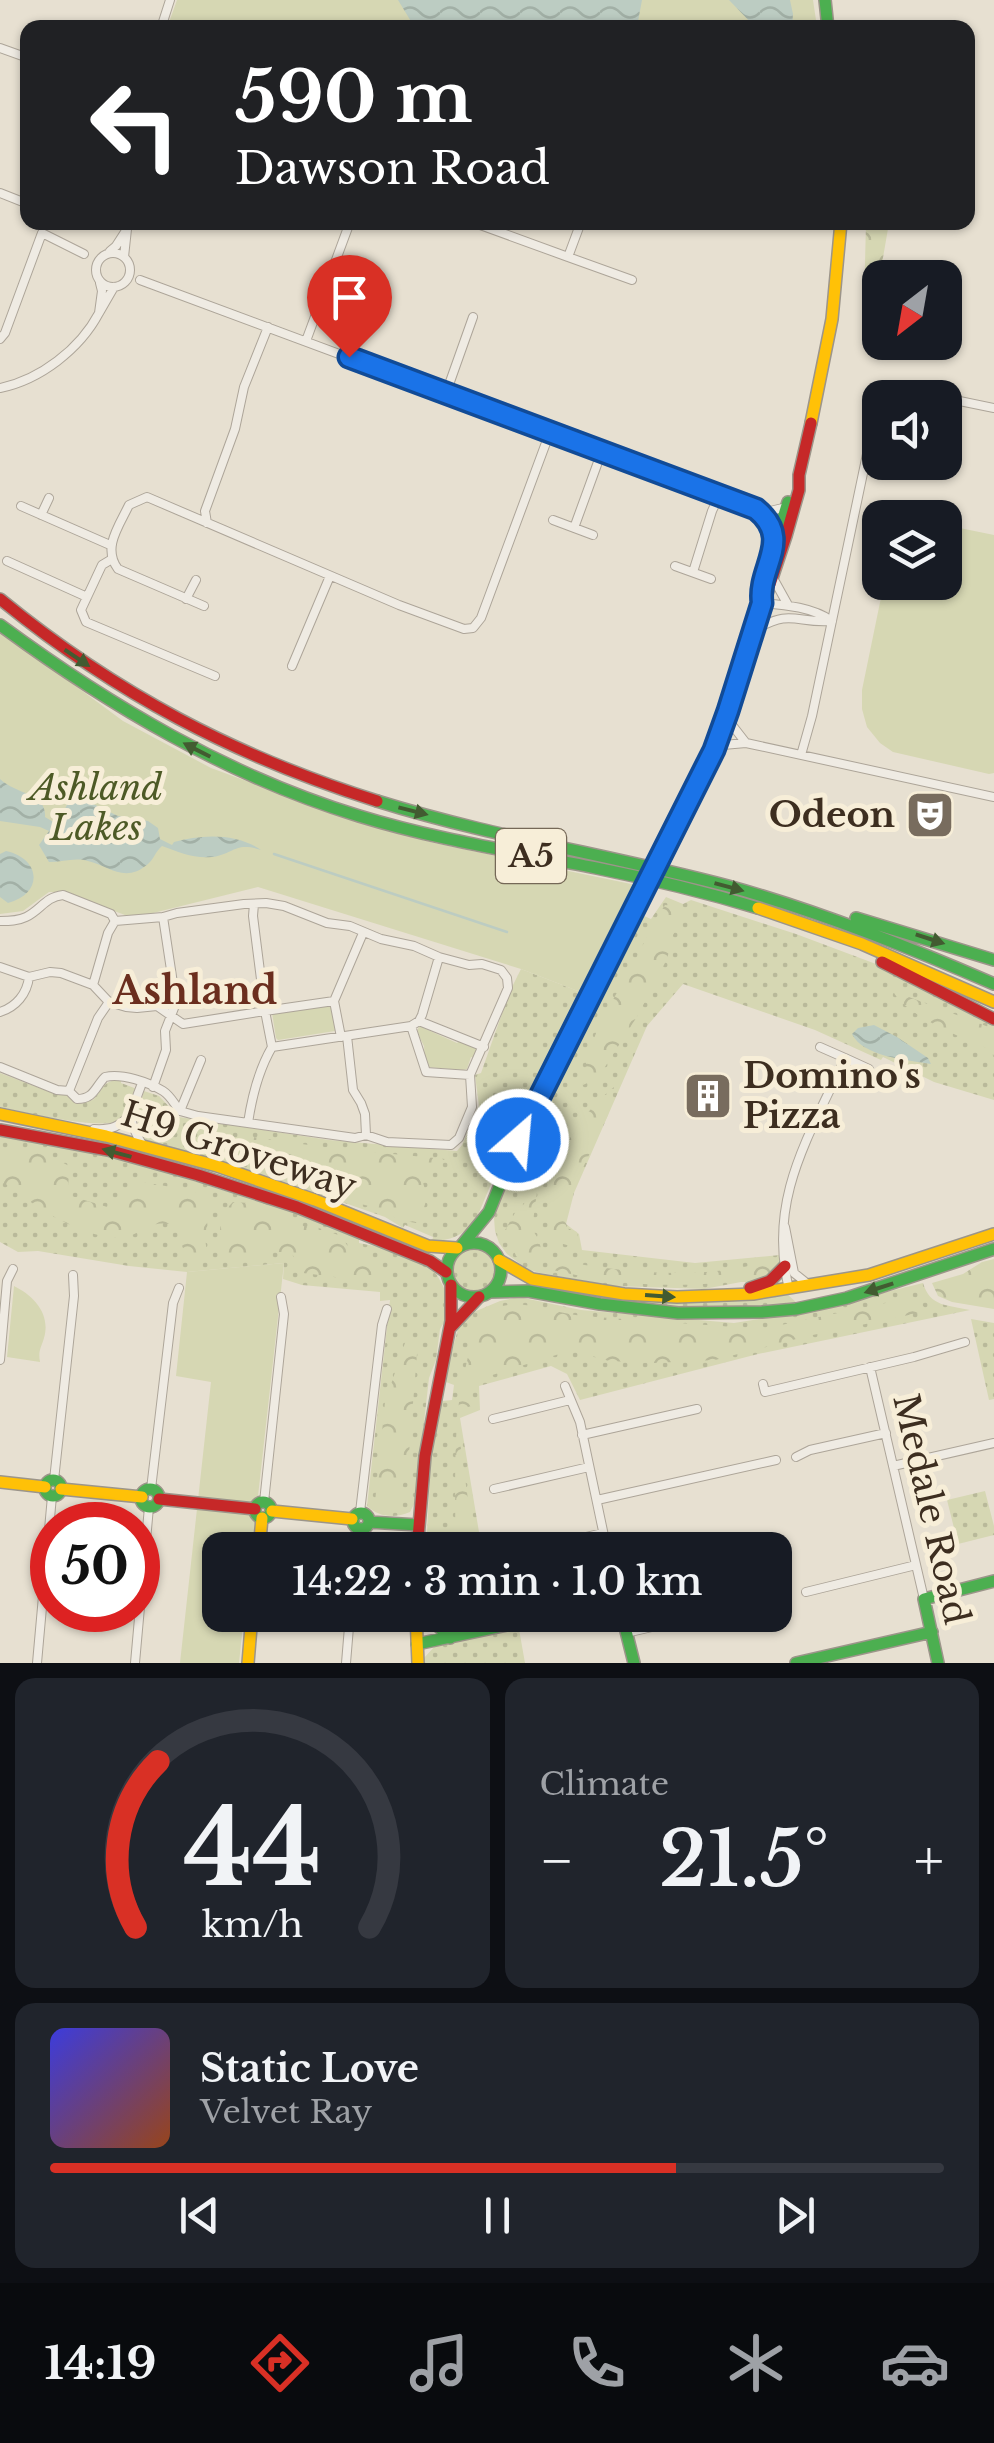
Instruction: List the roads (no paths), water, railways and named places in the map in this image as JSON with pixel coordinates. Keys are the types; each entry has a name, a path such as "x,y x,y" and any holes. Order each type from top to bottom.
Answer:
{"main road":[{"path":"417,1532 430,1424 451,1327 447,1263 489,1212 518,1140 714,750 773,578 797,484 833,325 840,230"},
{"path":"762,603 760,592 797,484"},
{"name":"A5","path":"0,599 67,652 146,702 293,772 403,809 768,898 867,930 994,984"},
{"name":"A5","path":"0,625 50,663 142,721 211,757 310,800 426,835 632,876 752,908 846,938 994,1002"},
{"path":"768,898 907,932 994,960"},
{"path":"752,908 894,967 994,1019"},
{"name":"H9 Groveway","path":"0,1114 143,1145 245,1175 401,1234 446,1272"},
{"name":"H9 Groveway","path":"0,1130 108,1150 211,1180 298,1207 396,1246 426,1252 459,1247"},
{"path":"451,1327 500,1278 489,1212"},
{"path":"561,1290 702,1296 790,1289 870,1274 994,1234"},
{"path":"459,1247 477,1242 530,1285"},
{"path":"451,1285 463,1295 530,1285 649,1310 734,1314 796,1309 847,1298 994,1249"},
{"path":"702,1296 770,1283 785,1266"},
{"path":"790,1289 795,1299 802,1301 847,1298"},
{"path":"0,1482 418,1525"},
{"path":"261,1532 263,1510"},
{"path":"396,1524 403,1532"},
{"path":"924,1600 994,1582"},
{"name":"Medale Road","path":"924,1600 938,1663"},
{"path":"248,1663 251,1632"},
{"path":"417,1632 418,1663"},
{"path":"444,1632 450,1638"},
{"path":"417,1644 477,1632"},
{"path":"626,1632 634,1663"},
{"path":"796,1663 932,1632"}],"street":[{"path":"0,339 43,230"},
{"path":"100,313 102,291 98,277 103,256 116,246 125,230"},
{"path":"127,230 124,256 140,280"},
{"path":"306,341 347,230"},
{"path":"494,230 632,280"},
{"path":"568,257 579,230"},
{"path":"42,233 84,254 124,256"},
{"path":"84,254 104,284 114,287"},
{"path":"127,280 130,267"},
{"path":"0,388 40,373 72,349 91,328 114,287 127,280 140,280 756,509 787,507"},
{"path":"446,394 473,317"},
{"path":"207,522 205,511 235,429 244,387 268,327"},
{"path":"962,402 994,408"},
{"path":"204,606 118,569 110,545 129,505 148,497 399,606 473,628 481,618 550,432"},
{"path":"574,528 602,452"},
{"path":"802,755 862,477"},
{"path":"692,572 719,496"},
{"path":"41,515 49,498"},
{"path":"21,506 110,545"},
{"path":"756,509 768,519 774,546"},
{"path":"553,520 592,534"},
{"path":"112,560 102,565 81,610 86,622 216,676"},
{"path":"8,561 87,597"},
{"path":"675,566 711,579"},
{"path":"292,666 330,576"},
{"path":"773,578 788,605"},
{"path":"186,599 196,580"},
{"path":"762,603 788,605 822,614 832,621"},
{"path":"754,631 776,618 832,621"},
{"path":"728,711 732,725 746,743"},
{"path":"714,750 724,744 746,743 994,797"},
{"path":"0,920 27,916 48,899 63,895 110,914 115,921"},
{"path":"248,1123 253,1092 272,1048 254,904"},
{"path":"0,1067 69,1091 77,1099 90,1097 101,1081 116,1075 162,1091 180,1111 355,1138 366,1135 387,1142 450,1145 460,1138 472,1107 470,1075 508,988 501,970 440,957 350,926 327,924 284,906 212,907 163,918 115,921"},
{"path":"153,1087 166,1050 165,1030 176,1003 163,918"},
{"path":"93,985 108,932 115,921"},
{"path":"363,933 334,1001 352,1090 362,1102 365,1114 366,1135"},
{"path":"440,957 415,1024 426,1072 470,1075"},
{"path":"0,967 29,977 61,973 93,985 110,1002 136,1008 158,1006 183,1024 334,1001"},
{"path":"0,1012 24,994 29,977"},
{"path":"69,1091 98,1018 110,1002"},
{"path":"272,1048 415,1024 484,1047"},
{"path":"820,1047 869,1069"},
{"path":"790,1289 782,1236 791,1180 845,1058"},
{"path":"180,1111 201,1060"},
{"path":"142,1083 132,1114 132,1129 143,1145"},
{"path":"65,1127 106,1130 120,1126 132,1114"},
{"path":"784,1222 794,1273 811,1286"},
{"path":"0,1360 8,1281 14,1269"},
{"path":"37,1663 73,1275"},
{"path":"135,1663 150,1498 173,1303 179,1288"},
{"path":"263,1510 284,1314 281,1297"},
{"path":"359,1532 382,1324 387,1309"},
{"path":"765,1391 965,1342"},
{"name":"Medale Road","path":"870,1367 924,1600"},
{"path":"565,1386 580,1422 604,1532"},
{"path":"493,1419 570,1400"},
{"path":"582,1434 697,1409"},
{"path":"796,1457 886,1432"},
{"path":"893,1466 994,1443"},
{"path":"596,1500 776,1460"},
{"path":"494,1489 589,1467"},
{"path":"806,1592 916,1565"},
{"path":"346,1663 349,1632"}],"water":[{"path":"398,0 642,0 638,20 410,20"},
{"path":"729,0 790,0 793,20 748,20"},
{"path":"0,779 41,803 45,817 55,823 68,803 79,797 118,816 148,821 158,828 160,839 172,845 185,839 219,837 241,840 261,850 240,847 205,857 162,846 148,864 132,873 83,860 49,862 39,845 49,831 0,821"},
{"path":"6,851 26,861 34,877 28,892 8,903 0,897 0,854"},
{"path":"874,1025 928,1058 931,1064 876,1053 852,1034 858,1028"}],"waterway":[{"path":"274,854 507,932"}],"place":[{"name":"Odeon","path":"930,815"},
{"name":"Domino's Pizza","path":"708,1096"}],"district":[{"name":"Ashland","path":"195,991"}],"park label":[{"name":"Ashland Lakes","path":"96,808"}]}
